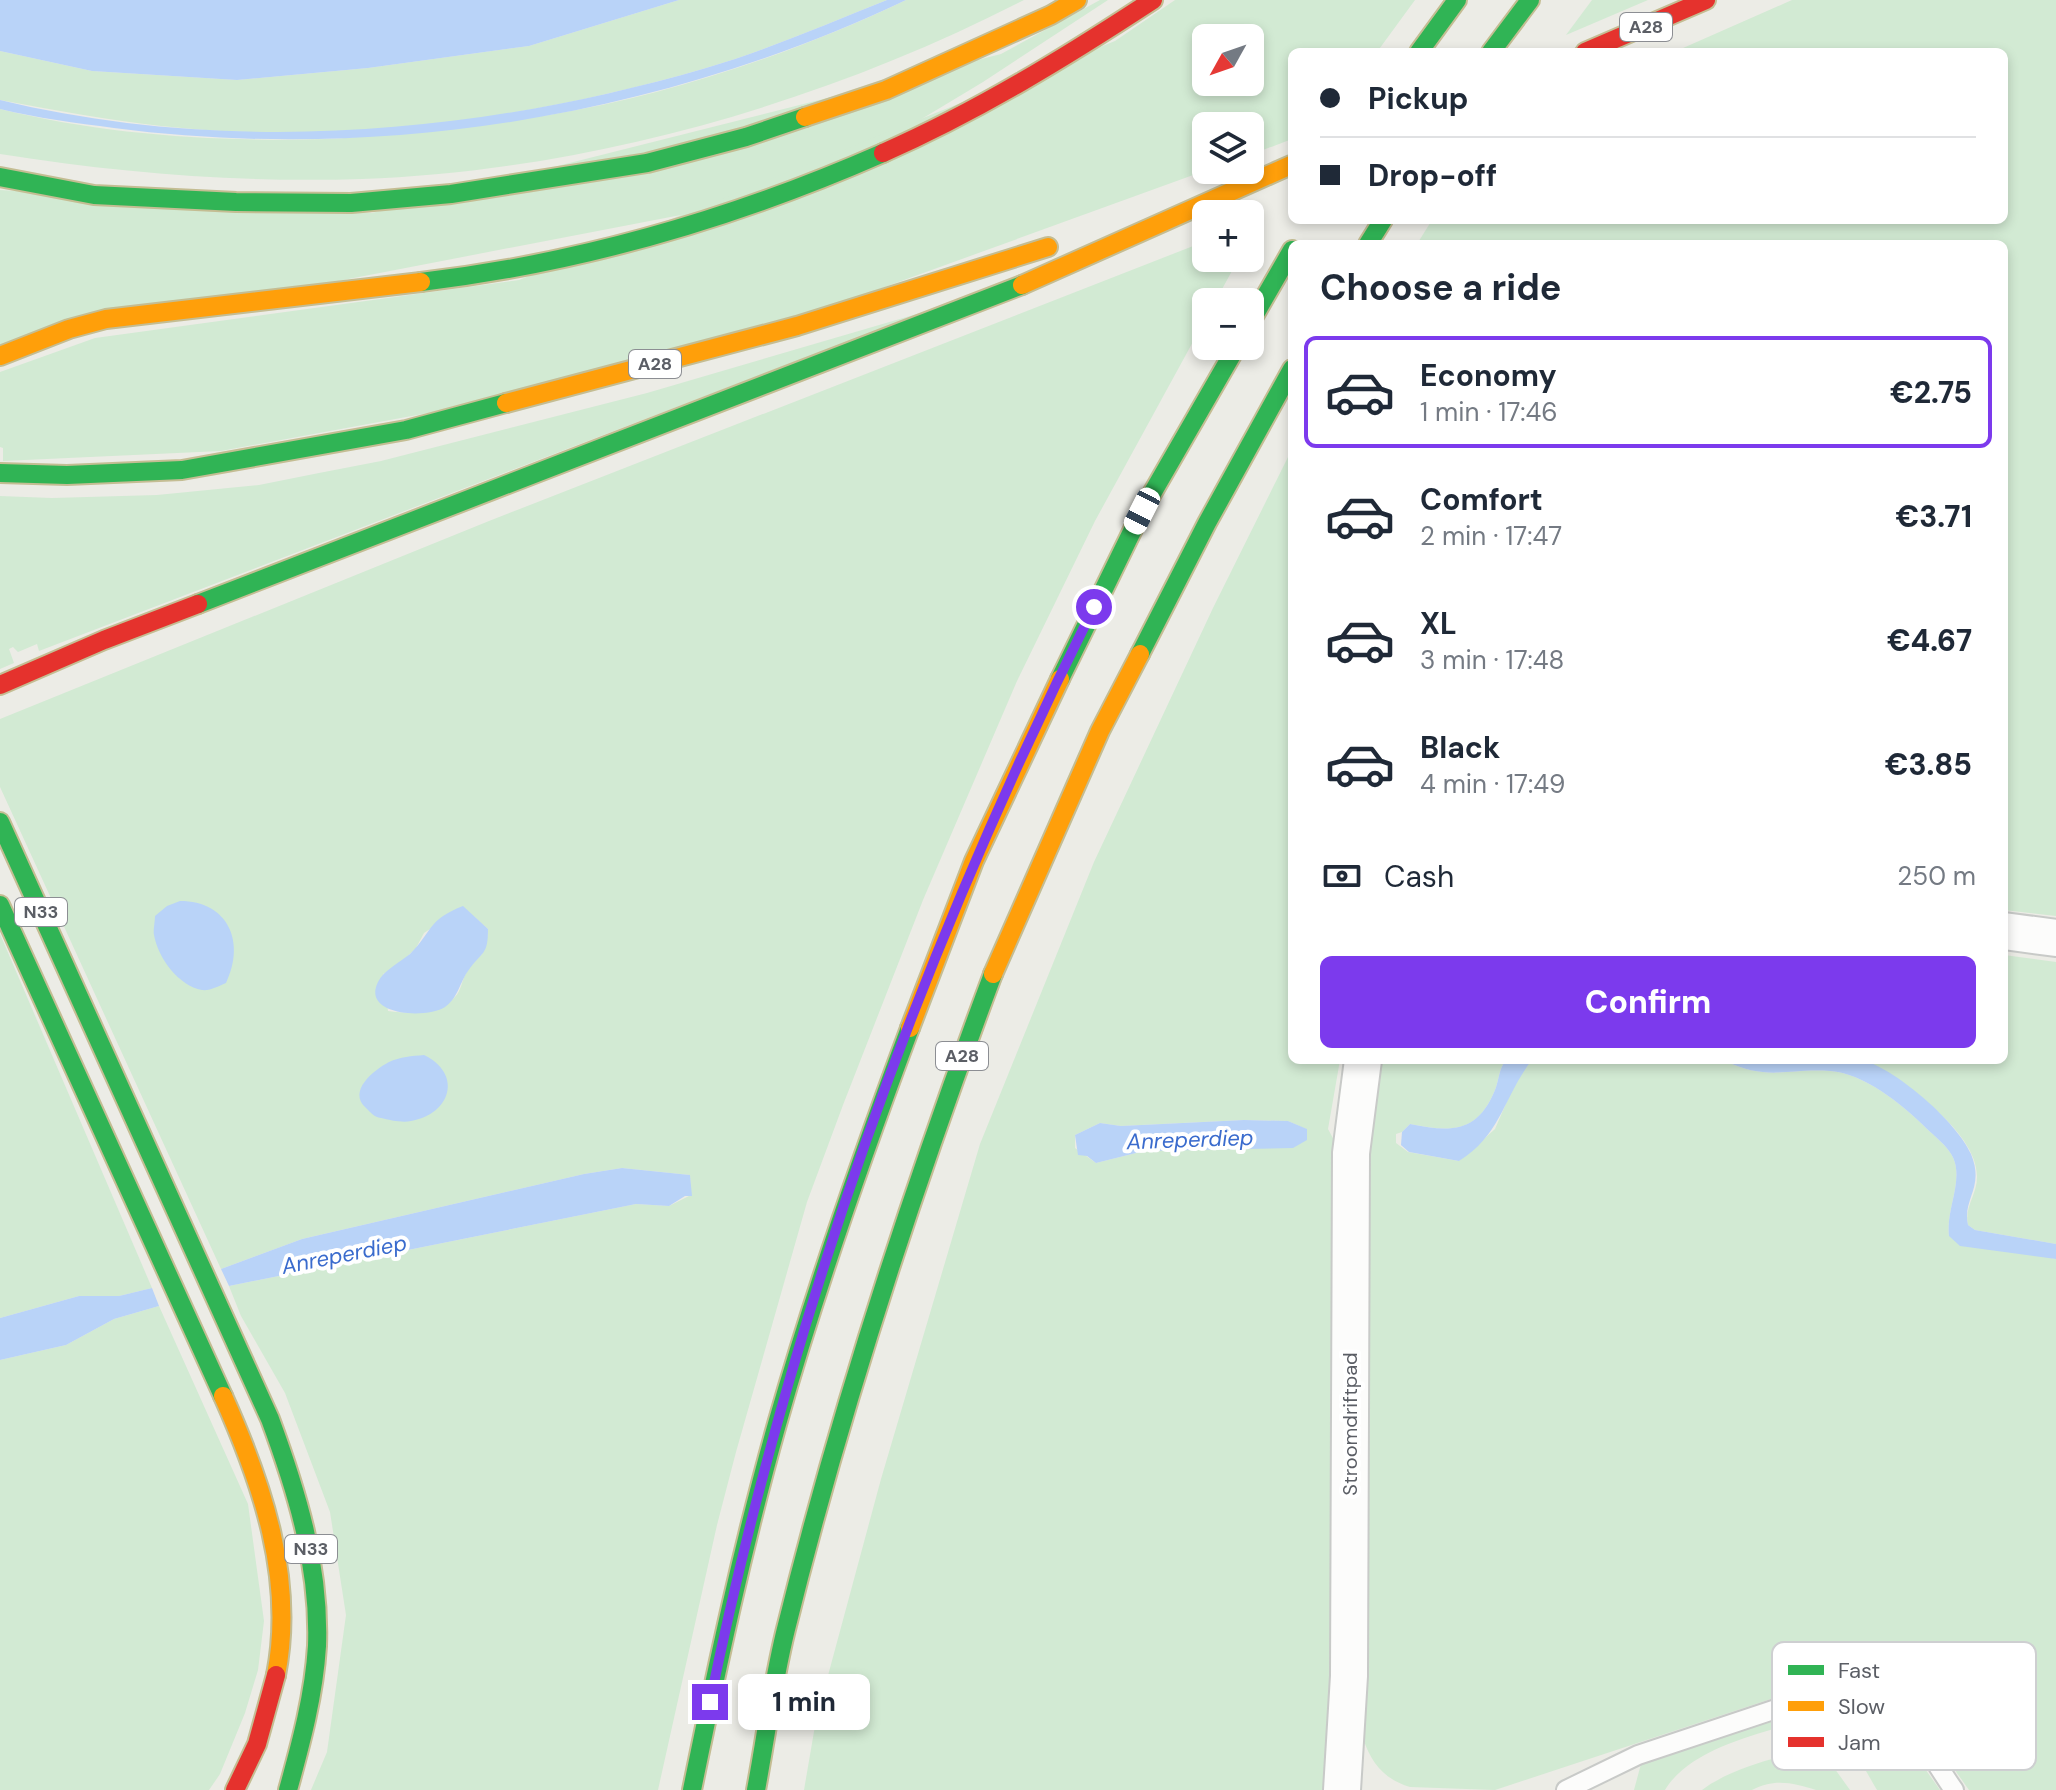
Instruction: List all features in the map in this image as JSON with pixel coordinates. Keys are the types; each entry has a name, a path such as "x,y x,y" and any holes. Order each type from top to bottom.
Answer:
{"highway":[{"path":"0,177 94,195 236,202 351,203 451,194 593,172 647,163 746,137 886,90 1051,15 1077,0"},
{"path":"0,356 89,323 131,315 521,267 657,235 731,213 902,145 1030,78 1105,34 1153,0"},
{"path":"1422,48 1457,0"},
{"path":"1494,48 1530,0"},
{"name":"A28","path":"1594,48 1706,0"},
{"path":"1110,226 1288,165"},
{"path":"0,685 132,629 1005,293 1288,166"},
{"name":"A28","path":"0,473 67,475 182,470 406,430 797,326 1065,241"},
{"path":"1264,299 1288,258"},
{"path":"692,1790 728,1614 777,1424 844,1206 915,1013 974,861 1075,644 1142,511 1229,360"},
{"name":"A28","path":"756,1790 785,1631 847,1405 914,1192 993,975 1100,731 1207,523 1288,376"},
{"name":"N33","path":"0,822 270,1419 292,1475 308,1534 316,1581 319,1631 314,1689 304,1742 288,1790"},
{"name":"N33","path":"0,905 239,1437 273,1534 281,1594 278,1663 264,1720 245,1773 235,1790"}],"street":[{"path":"2008,932 2056,938"},
{"name":"Stroomdriftpad","path":"1345,1789 1349,1676 1351,1153 1362,1064"}],"lane":[{"path":"1566,1790 1638,1755 1772,1710"},
{"path":"1940,1770 1954,1790"}],"green space":[{"path":"679,0 887,0 706,68 573,101 436,124 298,133 229,131 141,124 0,100 0,51 92,71 237,80 368,68 529,46"},
{"path":"906,0 1024,0 947,37 786,100 618,146 532,162 447,173 317,180 226,178 135,171 0,154 0,109 121,131 244,139 352,137 549,115 641,96 732,70 821,38"},
{"path":"1100,0 1108,0 983,82 890,138 712,209 0,346 0,190 372,213 1001,54"},
{"path":"1175,0 1415,0 1380,48 1288,48 1288,141 1264,150 1264,112 1192,112 1192,175 838,304 439,411 221,451 3,461 3,448 0,447 0,372 95,338 519,280 1115,41"},
{"path":"1592,0 1648,0 1566,35"},
{"path":"1792,0 2056,0 2056,916 2008,910 2008,240 1420,240 1430,224 2008,224 2008,48 1683,48"},
{"path":"1192,246 1192,272 1231,272 1223,288 1192,288 1192,344 1095,521 1017,681 923,900 843,1105 807,1202 736,1452 658,1790 311,1790 327,1752 346,1615 330,1512 285,1393 241,1316 229,1286 636,1204 669,1206 691,1195 690,1175 622,1168 584,1174 302,1239 221,1269 0,787 0,719 489,521","holes":["463,907 488,929 484,951 466,973 457,995 448,1003 432,1011 388,1011 383,974 395,968 416,948 424,933"]},
{"path":"927,311 39,651 37,644 18,652 13,647 9,649 14,663 0,669 0,496 157,495 259,485 381,461 647,393"},
{"path":"1288,457 1288,1064 1339,1064 1328,1129 1336,1144 1335,1655 1326,1790 804,1790 816,1720 881,1479 980,1144 1094,862 1213,608","holes":["1288,1121 1306,1129 1202,1148 1144,1151 1096,1163 1075,1148 1075,1135 1100,1123 1121,1126"]},
{"path":"0,934 152,1288 119,1296 79,1296 0,1318"},
{"path":"2008,956 2056,962 2056,1244 1975,1230 1968,1225 1977,1177 1974,1160 1951,1125 1897,1080 1871,1064 2008,1064"},
{"path":"1377,1064 1504,1064 1488,1104 1471,1122 1450,1128 1410,1124 1396,1134 1396,1143 1408,1152 1459,1161 1495,1129 1517,1078 1529,1064 1732,1064 1753,1071 1777,1073 1830,1071 1868,1083 1915,1117 1942,1143 1955,1163 1949,1236 2056,1259 2056,1790 1969,1790 1955,1770 2036,1770 2036,1642 1772,1642 1772,1699 1495,1790 1410,1787 1386,1775 1370,1755 1363,1738 1368,1134"},
{"path":"159,1306 248,1504 264,1621 258,1670 245,1713 220,1774 209,1790 0,1790 0,1360 66,1345 114,1319"},
{"path":"1772,1721 1772,1730 1732,1742 1693,1762 1665,1790 1634,1790 1641,1764"},
{"path":"1772,1759 1772,1770 1836,1770 1850,1790 1816,1790 1784,1783 1768,1784 1752,1790 1702,1790 1725,1776"},
{"path":"1865,1770 1926,1770 1940,1790 1877,1790"}],"water":[{"path":"0,0 679,0 529,46 368,68 237,80 92,71 0,51"},
{"path":"887,0 906,0 813,40 717,74 619,101 519,121 418,133 316,139 215,137 114,128 0,109 0,100 87,117 176,128 265,132 355,130 444,122 533,109 620,91 706,68"},
{"path":"180,901 210,908 221,916 228,927 234,953 226,983 208,990 193,987 171,970 160,953 154,935 155,916 167,906"},
{"path":"463,906 488,929 487,944 449,1003 436,1011 411,1013 398,1012 379,1002 375,993 384,974 410,954 436,921"},
{"path":"424,1055 444,1072 448,1082 443,1102 425,1117 408,1122 371,1113 359,1095 370,1076 393,1060"},
{"path":"1504,1064 1529,1064 1493,1127 1459,1161 1409,1152 1401,1145 1402,1132 1410,1124 1450,1128 1471,1122 1488,1104"},
{"path":"1732,1064 1872,1064 1894,1075 1940,1113 1971,1154 1976,1176 1968,1208 1968,1225 1975,1230 2056,1244 2056,1259 1960,1246 1949,1236 1956,1181 1953,1158 1915,1117 1868,1083 1830,1071 1777,1073"},
{"name":"Anreperdiep","path":"1288,1121 1307,1129 1307,1140 1293,1148 1144,1151 1096,1163 1087,1156 1078,1155 1075,1135 1100,1123 1121,1126"},
{"name":"Anreperdiep","path":"622,1168 690,1175 692,1196 685,1196 669,1206 636,1204 229,1286 221,1269 302,1239"},
{"path":"152,1288 159,1306 114,1319 66,1345 0,1360 0,1318 79,1296 119,1296"}],"traffic: fast":[{"path":"1422,48 1457,0"},
{"path":"1494,48 1530,0"},
{"path":"0,177 94,195 236,202 351,203 451,194 647,163 746,137 805,117"},
{"path":"421,282 540,263 657,235 771,198 883,153"},
{"path":"1370,240 1380,224"},
{"path":"1264,299 1288,257"},
{"path":"198,604 1022,285"},
{"path":"1060,679 1142,511 1229,360"},
{"path":"1140,654 1207,523 1288,376"},
{"path":"0,473 67,475 182,470 406,430 506,403"},
{"path":"0,822 270,1419 298,1502 315,1587 317,1646 310,1701 288,1790"},
{"path":"0,905 223,1396"},
{"path":"756,1790 781,1649 830,1463 907,1216 993,974"},
{"path":"692,1790 731,1606 777,1424 839,1225 910,1028"}],"traffic: slow":[{"path":"805,117 886,90 1051,15 1077,0"},
{"path":"1022,285 1288,166"},
{"path":"506,403 797,326 1048,247"},
{"path":"0,356 69,329 106,319 421,282"},
{"path":"993,974 1100,731 1140,654"},
{"path":"910,1028 974,861 1060,679"},
{"path":"223,1396 262,1497 278,1567 281,1639 276,1675"}],"traffic: jam":[{"path":"883,153 1021,82 1153,0"},
{"path":"1594,48 1706,0"},
{"path":"0,685 198,604"},
{"path":"235,1790 257,1744 276,1675"}],"route":[{"path":"710,1702 728,1614 777,1424 844,1206 974,861 1023,751 1094,607"}]}
